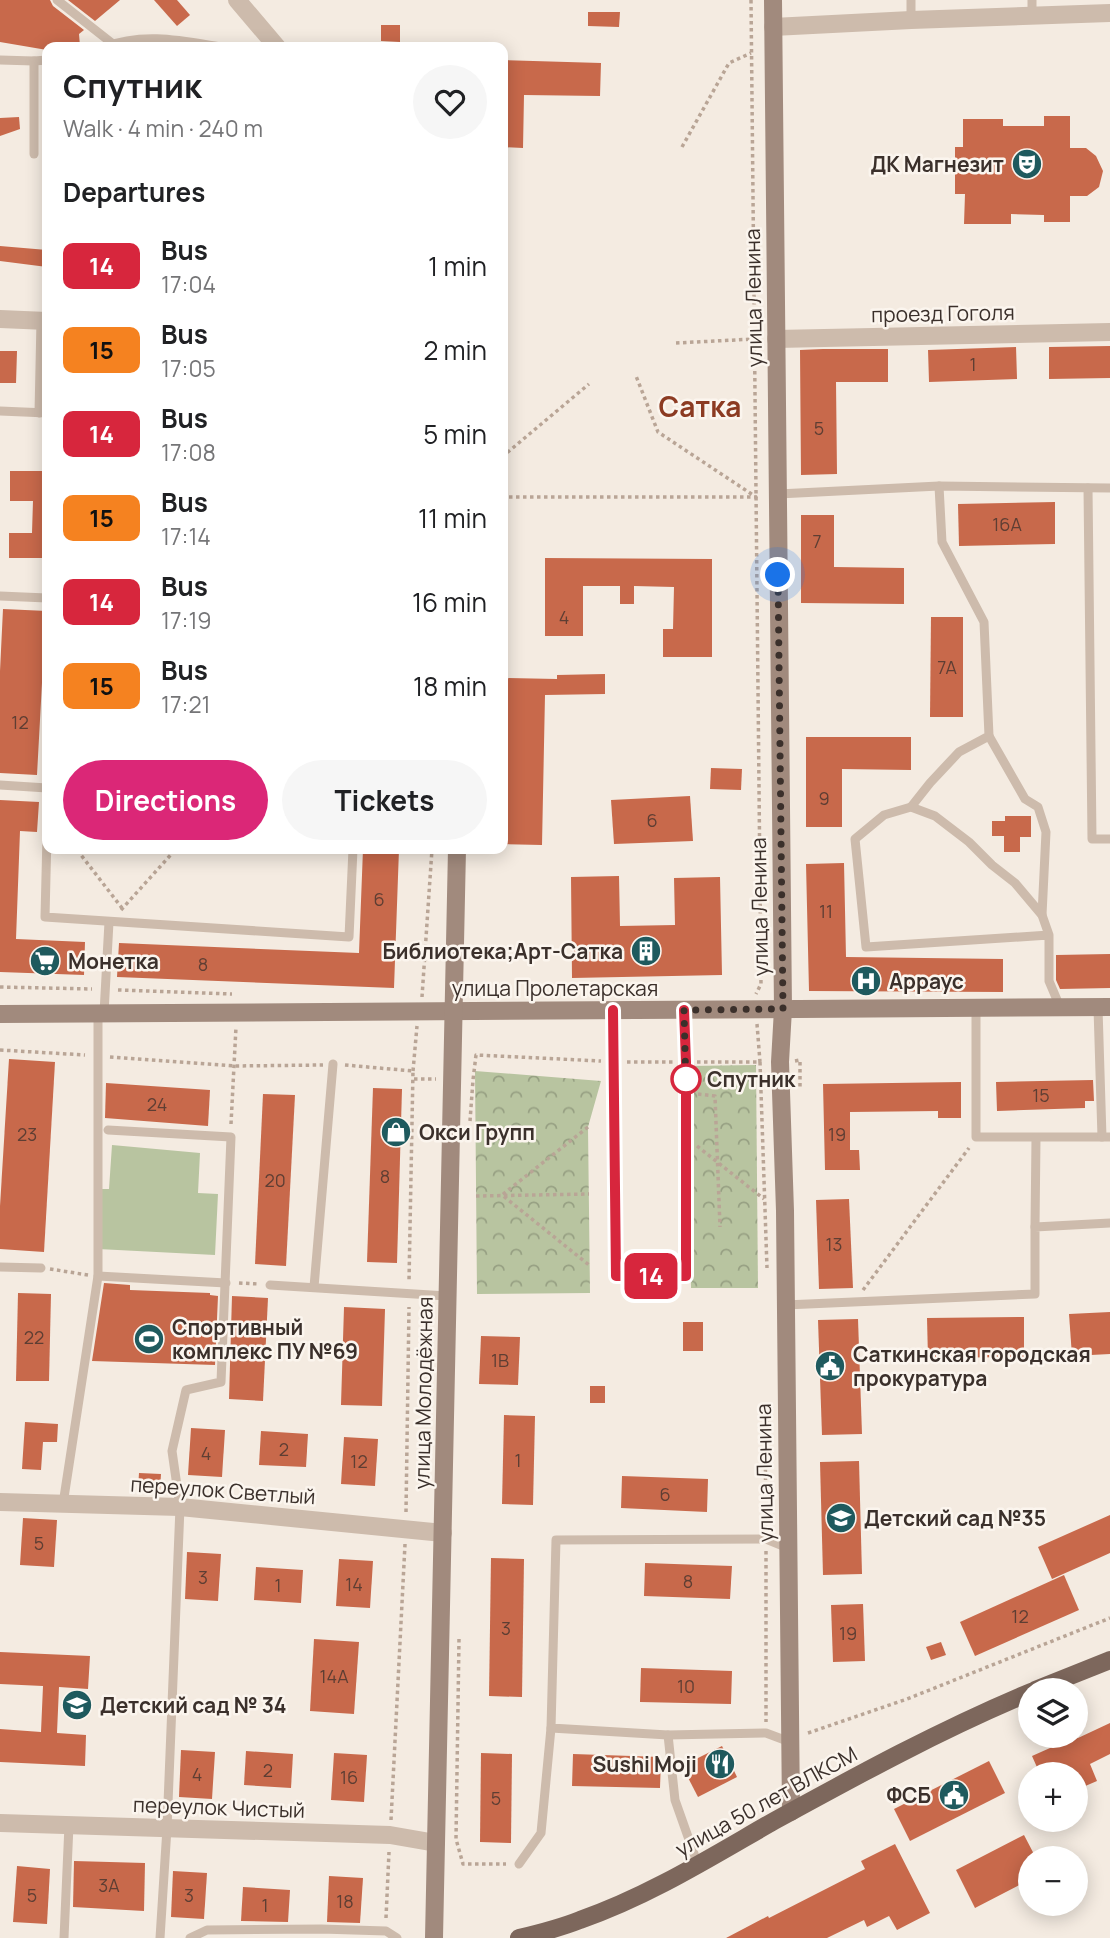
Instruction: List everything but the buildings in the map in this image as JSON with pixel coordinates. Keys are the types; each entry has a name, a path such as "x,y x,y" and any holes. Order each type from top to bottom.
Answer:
{"main road":[{"name":"улица Ленина","path":"773,0 783,1009 780,1062 785,1211 790,1812"},
{"name":"улица Молодёжная","path":"434,1938 457,854"},
{"name":"улица Пролетарская","path":"0,1014 1104,1007"},
{"name":"улица 50 лет ВЛКСМ","path":"1065,1678 1110,1660"},
{"name":"улица 50 лет ВЛКСМ","path":"519,1938 604,1911 698,1866 790,1812 919,1743 1018,1697"}],"street":[{"path":"237,0 273,42"},
{"path":"773,27 911,20 1032,8 1110,13"},
{"path":"0,319 42,320"},
{"name":"проезд Гоголя","path":"776,339 1110,332"},
{"name":"переулок Светлый","path":"0,1502 180,1507 443,1533"},
{"name":"переулок Чистый","path":"0,1823 390,1835 436,1843"}],"lane":[{"path":"57,0 104,42"},
{"path":"911,0 911,20"},
{"path":"132,42 162,37 192,42"},
{"path":"0,60 42,60"},
{"path":"34,61 34,154"},
{"path":"0,411 42,413"},
{"path":"778,494 939,486 1110,488"},
{"path":"939,486 942,542 984,622 989,736 1025,799 1038,807 1046,832 1042,915"},
{"path":"1088,488 1092,839 1110,839"},
{"path":"0,596 42,598"},
{"path":"989,736 959,752 911,807 884,815 855,839 866,947 1049,935"},
{"path":"0,785 42,788"},
{"path":"911,807 935,817 969,842 1015,883 1042,915 1049,935 1049,981 1060,1008"},
{"path":"47,854 45,918 349,937 353,854"},
{"path":"63,1504 98,1276 97,1056 109,922"},
{"path":"976,1008 976,1138 1036,1138 1106,1137 1104,1007"},
{"path":"613,1010 616,1276 686,1276 684,1010"},
{"path":"314,1287 333,1065"},
{"path":"107,1130 231,1136 221,1382 186,1390 172,1451 180,1507 160,1938"},
{"path":"785,1305 1035,1294 1036,1138"},
{"path":"1035,1227 1110,1223"},
{"path":"0,1267 41,1268"},
{"path":"98,1276 226,1283"},
{"path":"270,1285 447,1296"},
{"path":"519,1864 541,1833 551,1728 556,1540 766,1539 788,1548"},
{"path":"551,1728 668,1734 766,1733 790,1742"},
{"path":"668,1734 675,1800 698,1866"},
{"path":"64,1938 69,1825"},
{"path":"190,1938 207,1930 321,1929 386,1931 397,1938"}],"path":[{"path":"751,0 761,984"},
{"path":"682,147 729,63 751,53"},
{"path":"676,343 754,339"},
{"path":"636,376 658,432 756,497"},
{"path":"508,452 589,384"},
{"path":"508,497 756,497"},
{"path":"81,854 122,908"},
{"path":"109,922 171,854"},
{"path":"386,1931 405,1528 413,1071 418,1011 422,1000 432,854"},
{"path":"0,987 243,994"},
{"path":"757,1008 767,1273"},
{"path":"231,1136 237,1012"},
{"path":"0,1050 234,1066 333,1065 413,1071"},
{"path":"469,1133 476,1055 614,1062 760,1062"},
{"path":"800,1060 800,1101"},
{"path":"690,1093 715,1096 720,1227"},
{"path":"502,1195 588,1127"},
{"path":"855,1301 976,1138"},
{"path":"690,1140 764,1199"},
{"path":"476,1196 589,1194"},
{"path":"502,1195 589,1265"},
{"path":"41,1268 98,1276"},
{"path":"226,1283 270,1285"},
{"path":"766,1733 765,1429 771,1407"},
{"path":"807,1733 907,1699 1110,1618"},
{"path":"459,1636 456,1839 463,1864 519,1864"}],"green space":[{"path":"756,1065 758,1288 691,1288 689,1066"},
{"path":"475,1071 601,1081 588,1127 590,1293 477,1294"},
{"path":"112,1145 200,1153 198,1193 218,1194 215,1255 98,1249 101,1189 109,1189"}],"bus line":[{"name":"14","path":"613,1010 616,1276 686,1276 684,1010"}],"place":[{"name":"ДК Магнезит","path":"1027,164"},
{"name":"Библиотека;Арт-Сатка","path":"646,951"},
{"name":"Монетка","path":"45,961"},
{"name":"Арраус","path":"866,981"},
{"name":"Спутник","path":"686,1079"},
{"name":"Окси Групп","path":"396,1132"},
{"name":"Спортивный комплекс ПУ №69","path":"149,1339"},
{"name":"Саткинская городская прокуратура","path":"830,1366"},
{"name":"Детский сад №35","path":"841,1518"},
{"name":"Детский сад № 34","path":"77,1705"},
{"name":"Sushi Moji","path":"720,1764"},
{"name":"ФСБ","path":"954,1795"}],"district":[{"name":"Сатка","path":"700,406"}],"route":[{"path":"686,1079 686,1089 684,1010 783,1009 778,575"}]}
